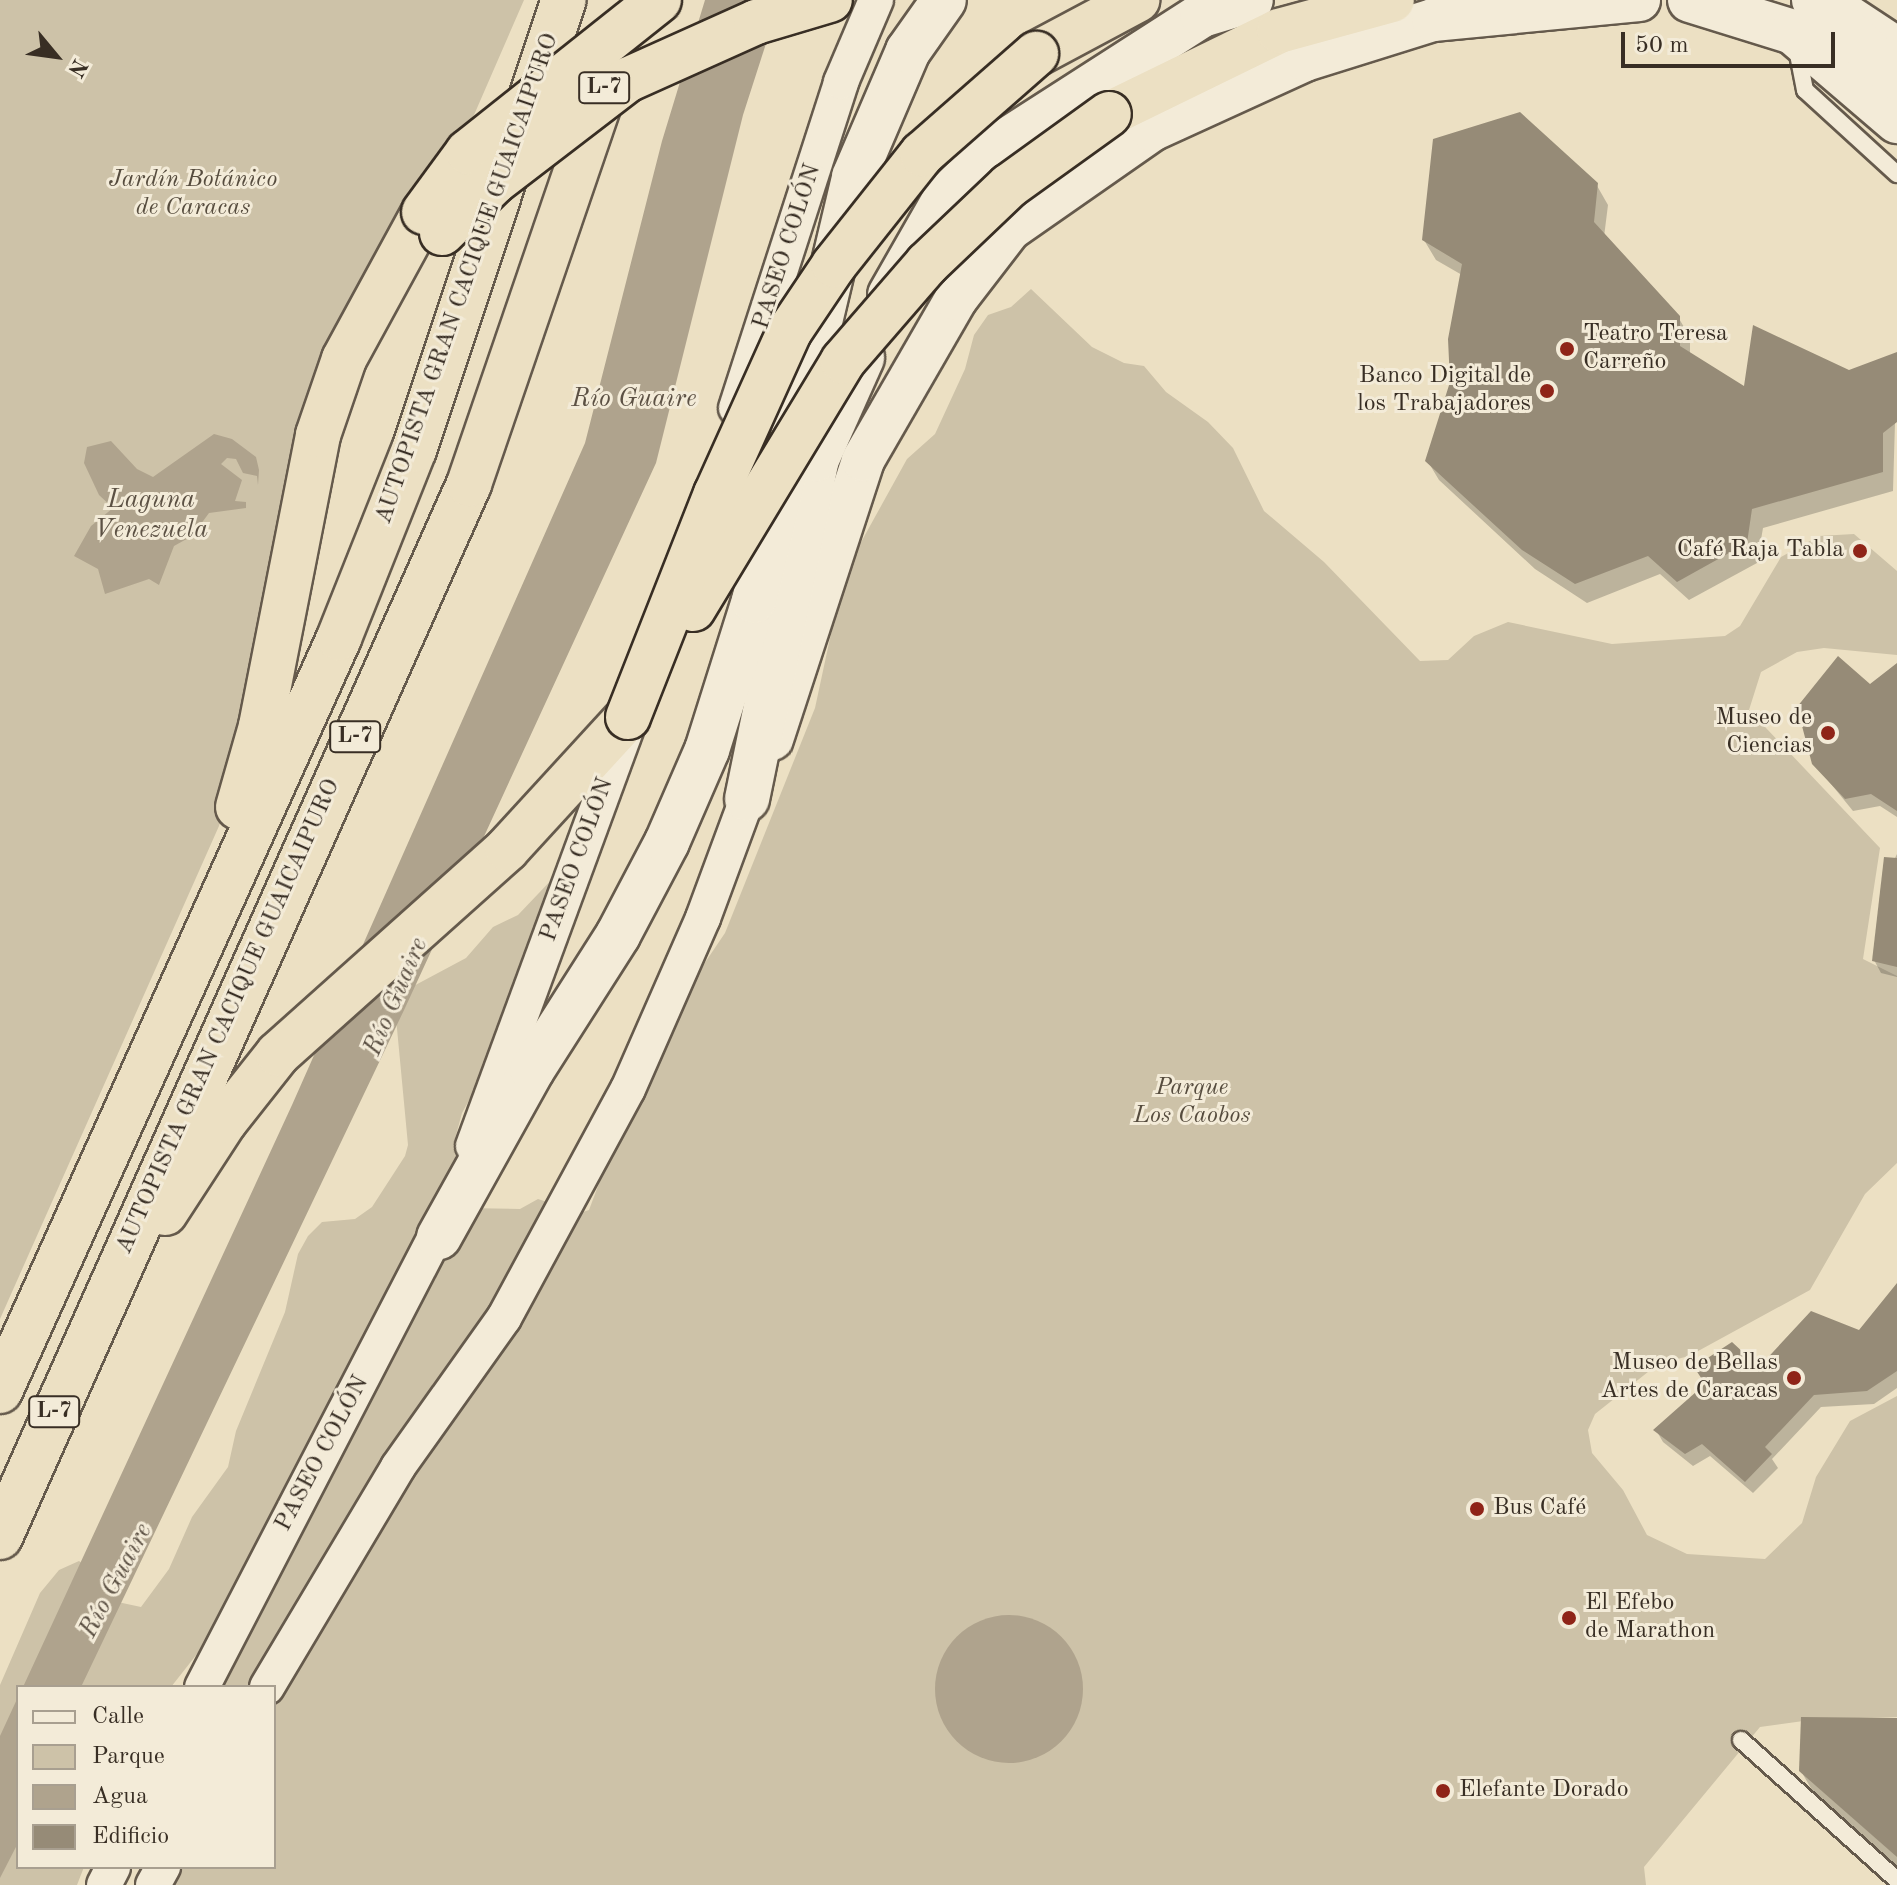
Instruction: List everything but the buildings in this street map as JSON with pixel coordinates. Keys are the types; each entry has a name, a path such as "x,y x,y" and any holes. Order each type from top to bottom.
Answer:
{"highway":[{"name":"AUTOPISTA GRAN CACIQUE GUAICAIPURO","path":"0,1391 339,638 414,450 564,0"},
{"name":"AUTOPISTA GRAN CACIQUE GUAICAIPURO","path":"0,1537 108,1288 469,484 633,0"},
{"path":"192,963 261,726 318,435 344,359 433,223 468,152 659,0"},
{"path":"433,223 494,182 627,80 756,22 830,0"},
{"path":"628,717 716,494 789,332 834,265 922,154 1036,54 1137,0"},
{"path":"108,1288 234,1110 278,1054 507,849 628,717 843,361 927,264 1009,186 1109,114 1279,31 1392,0"}],"main road":[{"path":"439,1237 532,1070 618,935 667,842 707,750 754,601 854,177 908,51 944,0"},
{"path":"747,799 817,459 902,269 946,197 1008,140 1202,15 1251,0"},
{"path":"1690,0 1804,16 1897,78"},
{"path":"1804,16 1897,97"},
{"path":"1804,16 1897,121"}],"street":[{"name":"PASEO COLÓN","path":"203,1685 439,1237 671,609 841,82 876,0"},
{"path":"268,1685 398,1467 504,1318 628,1089 703,918 792,690 849,489 956,299 1010,229 1152,130 1305,60 1433,20 1639,0"},
{"path":"1831,0 1881,25"}],"lane":[{"path":"1804,16 1805,90 1897,174"},
{"path":"1741,1740 1897,1880"}],"green space":[{"name":"Jardín Botánico de Caracas","path":"0,0 524,0 474,115 350,308 253,719 219,826 0,1319"},
{"name":"Parque Los Caobos","path":"1031,289 1092,347 1124,363 1144,366 1166,392 1208,422 1233,448 1264,511 1324,562 1420,661 1448,660 1474,636 1508,622 1612,644 1725,636 1740,626 1781,557 1819,536 1854,534 1897,571 1897,655 1824,648 1797,652 1761,672 1749,710 1880,848 1863,959 1897,976 1897,1163 1865,1194 1810,1290 1689,1356 1658,1364 1595,1414 1588,1430 1592,1453 1623,1490 1647,1535 1687,1554 1765,1559 1802,1523 1816,1477 1850,1421 1897,1396 1897,1717 1818,1719 1760,1727 1644,1867 1646,1885 169,1885 178,1869 276,1869 276,1685 221,1685 208,1640 173,1685 16,1685 16,1869 83,1869 77,1885 0,1885 0,1685 40,1593 59,1570 79,1561 96,1573 113,1601 141,1607 169,1569 192,1517 228,1467 236,1431 285,1312 298,1254 308,1236 322,1222 355,1219 372,1207 405,1156 408,1145 396,1018 408,989 466,958 493,927 518,915 557,874 517,1014 462,1113 453,1146 465,1208 520,1209 538,1199 580,1213 589,1210 607,1162 595,1111 687,977 702,967 725,933 815,708 844,573 907,459 935,434 965,369 974,335 988,315 1011,307"}],"water":[{"name":"Río Guaire","path":"705,0 780,0 743,115 656,463 405,1008 82,1685 24,1685 292,1105 585,443 662,141"},
{"name":"Laguna Venezuela","path":"214,434 232,439 256,457 258,485 257,476 243,473 236,459 227,458 221,464 242,480 235,501 246,502 246,508 209,513 192,536 174,546 159,585 149,579 105,594 98,569 74,556 91,526 113,508 99,495 84,463 87,447 111,441 137,469 153,477"},
{"path":"1009,1615 1037,1620 1062,1636 1078,1661 1083,1689 1078,1717 1062,1742 1037,1758 1009,1763 981,1758 956,1742 940,1717 935,1689 940,1661 956,1636 981,1620"},
{"path":"16,1701 16,1847 0,1878 0,1736"}],"place":[{"name":"Teatro Teresa Carreño","path":"1567,349"},
{"name":"Banco Digital de los Trabajadores","path":"1547,391"},
{"name":"Café Raja Tabla","path":"1860,551"},
{"name":"Museo de Ciencias","path":"1828,733"},
{"name":"Museo de Bellas Artes de Caracas","path":"1794,1378"},
{"name":"Bus Café","path":"1477,1509"},
{"name":"El Efebo de Marathon","path":"1569,1618"},
{"name":"Elefante Dorado","path":"1443,1791"}]}
